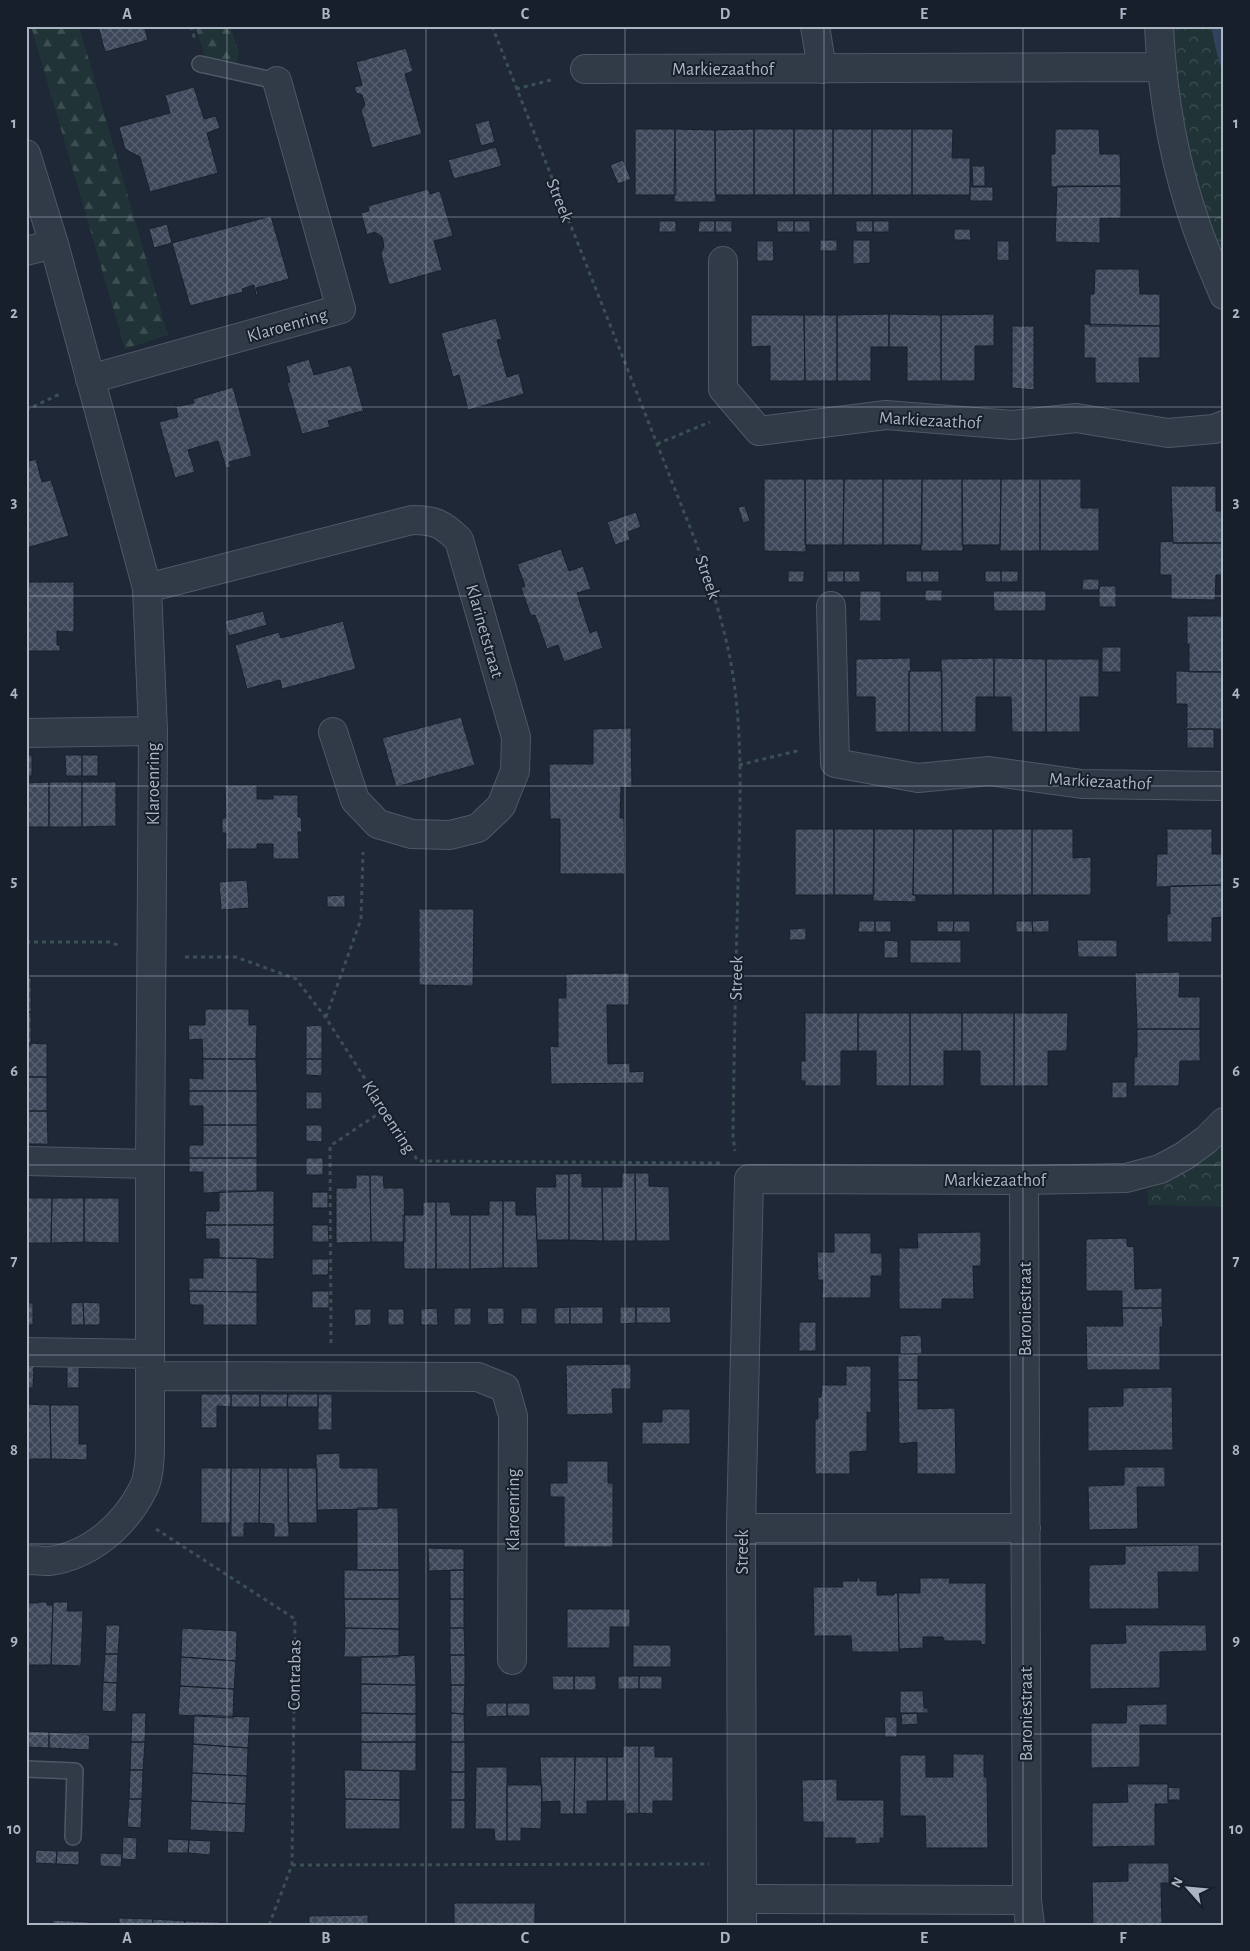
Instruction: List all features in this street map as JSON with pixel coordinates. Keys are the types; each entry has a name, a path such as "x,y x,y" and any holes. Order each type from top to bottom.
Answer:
{"street":[{"path":"815,26 822,69"},
{"path":"1159,26 1161,67 1178,164 1198,231 1224,295"},
{"name":"Markiezaathof","path":"585,69 1161,67"},
{"name":"Klaroenring","path":"90,379 342,310 276,81"},
{"name":"Klaroenring","path":"26,154 54,244 148,588 153,731 149,1472 143,1489 128,1511 111,1532 91,1548 70,1556 49,1560 26,1560"},
{"path":"26,251 54,244"},
{"name":"Markiezaathof","path":"723,261 723,389 759,431 886,415 1013,424 1076,418 1168,434 1224,425"},
{"name":"Klarinetstraat","path":"148,588 412,520 431,520 448,529 459,540 516,737 515,772 501,806 478,828 450,835 412,834 378,824 355,800 333,732"},
{"path":"831,606 834,748"},
{"name":"Klaroenring","path":"26,733 153,731"},
{"name":"Markiezaathof","path":"834,748 835,763 918,778 989,770 1082,784 1224,786"},
{"name":"Markiezaathof","path":"743,1168 1024,1180 1126,1178 1160,1169 1184,1156 1206,1140 1224,1122"},
{"path":"26,1161 150,1164"},
{"name":"Streek","path":"742,1912 743,1168"},
{"name":"Baroniestraat","path":"742,1912 1029,1912 1024,1180"},
{"name":"Klaroenring","path":"26,1352 151,1365 332,1377 478,1377 505,1388 513,1416 512,1660"},
{"path":"742,1528 1026,1528"}],"lane":[{"path":"200,64 276,81"},
{"path":"26,1769 75,1771 73,1837"}],"path":[{"name":"Streek","path":"492,26 695,540 723,626 734,683 739,738 733,1136 743,1168"},
{"path":"657,444 741,410"},
{"path":"739,765 795,750 834,748"},
{"path":"326,1018 361,919 363,841 378,824"},
{"path":"26,942 108,942 152,956"},
{"name":"Klaroenring","path":"152,956 236,957 296,979 326,1018 418,1160 721,1162"},
{"path":"332,1377 330,1146 384,1110"},
{"name":"Contrabas","path":"128,1511 295,1619 292,1865 269,1925"},
{"path":"292,1865 741,1864"}],"green space":[{"path":"31,26 79,26 168,335 125,349"},
{"path":"195,26 230,26 239,52 236,67 210,70"},
{"path":"1171,26 1224,26 1224,272 1188,167 1174,83"},
{"path":"1224,1145 1224,1207 1148,1205 1148,1190 1191,1168"}],"water":[{"path":"1211,26 1224,26 1224,73 1219,62"}],"building":[{"path":"98,26 144,26 148,40 105,52"},
{"path":"406,48 413,71 405,74 422,134 372,148 361,110 365,105 362,95 356,93 354,87 362,85 356,62"},
{"path":"194,87 204,119 216,116 220,128 207,133 218,173 150,192 140,157 125,149 119,127 170,113 165,95"},
{"path":"489,120 495,142 481,146 475,124"},
{"path":"635,129 675,129 676,195 635,195"},
{"path":"675,129 715,130 716,202 674,202"},
{"path":"754,129 794,129 794,195 754,195"},
{"path":"754,129 754,195 715,195 715,130"},
{"path":"794,129 833,129 833,195 794,195"},
{"path":"833,129 872,129 872,195 833,195"},
{"path":"872,129 912,129 912,195 872,195"},
{"path":"912,129 953,129 952,158 970,158 970,195 912,195"},
{"path":"1055,129 1099,129 1100,154 1120,154 1121,186 1051,187 1051,154 1055,154"},
{"path":"496,147 502,166 454,179 448,160"},
{"path":"623,160 631,179 618,184 610,165"},
{"path":"972,166 985,166 985,186 973,186"},
{"path":"1057,186 1121,186 1121,218 1100,218 1100,243 1055,242"},
{"path":"970,187 993,187 993,201 970,201"},
{"path":"428,189 430,194 440,191 453,236 434,241 442,270 389,285 381,254 384,246 382,237 375,232 367,235 361,213 369,211 368,206"},
{"path":"271,216 289,279 256,288 258,294 256,295 254,285 242,289 243,292 190,306 172,243"},
{"path":"659,221 676,221 676,232 659,232"},
{"path":"699,221 715,221 715,232 698,232"},
{"path":"715,221 732,221 732,232 715,232"},
{"path":"777,221 794,221 794,232 777,232"},
{"path":"794,221 810,221 810,232 794,232"},
{"path":"856,221 873,221 873,232 856,232"},
{"path":"873,221 889,221 889,232 873,232"},
{"path":"167,224 172,243 154,248 149,229"},
{"path":"954,229 970,229 971,240 954,240"},
{"path":"820,240 837,240 837,251 820,251"},
{"path":"853,240 870,240 870,263 853,264"},
{"path":"757,241 773,241 774,261 757,261"},
{"path":"997,241 1009,241 1009,261 997,260"},
{"path":"1095,269 1139,269 1140,294 1160,294 1160,326 1090,326 1090,294 1094,294"},
{"path":"889,314 941,315 941,381 907,381 907,347 889,347"},
{"path":"889,314 889,347 871,347 871,381 837,381 837,315"},
{"path":"994,314 994,346 975,346 975,381 941,381 941,315"},
{"path":"751,315 804,315 805,381 770,381 770,346 751,347"},
{"path":"804,315 837,315 837,381 805,381"},
{"path":"496,318 502,339 497,340 507,377 519,373 524,394 468,410 459,375 453,377 441,333"},
{"path":"1084,324 1160,326 1160,358 1139,358 1140,383 1095,383 1095,358 1084,358"},
{"path":"1012,326 1034,326 1034,390 1012,388"},
{"path":"309,359 314,375 351,365 365,417 362,411 328,421 330,427 302,434 287,383 290,382 286,366"},
{"path":"233,387 252,456 229,462 231,467 226,468 218,441 188,450 195,472 175,478 159,422 178,417 175,403 176,407 194,403 193,399"},
{"path":"36,459 42,482 51,480 69,536 26,548 26,462"},
{"path":"764,479 805,479 806,552 764,551"},
{"path":"805,479 844,479 843,545 805,545"},
{"path":"844,479 883,479 883,545 843,545"},
{"path":"883,479 922,479 922,545 883,545"},
{"path":"922,479 962,479 963,551 921,551"},
{"path":"962,479 1001,479 1000,545 962,545"},
{"path":"1001,479 1040,479 1040,551 1000,551"},
{"path":"1040,479 1081,479 1081,508 1099,508 1099,551 1040,551"},
{"path":"1171,486 1216,486 1216,511 1224,511 1224,543 1173,543"},
{"path":"745,506 750,521 743,523 738,507"},
{"path":"636,512 641,527 628,532 630,540 615,545 607,522"},
{"path":"1173,541 1173,543 1224,543 1224,575 1216,575 1215,600 1171,599 1171,575 1160,575 1160,542"},
{"path":"561,549 569,571 583,566 591,589 577,593 590,633 597,630 603,648 564,662 558,645 547,649 535,615 531,616 521,588 525,586 517,564"},
{"path":"788,571 804,571 804,582 788,582"},
{"path":"827,571 844,571 844,582 827,582"},
{"path":"844,571 860,571 860,582 844,582"},
{"path":"906,571 922,571 922,582 906,582"},
{"path":"922,571 939,571 939,582 922,582"},
{"path":"985,571 1001,571 1001,582 985,582"},
{"path":"1001,571 1018,571 1018,582 1001,582"},
{"path":"1083,579 1099,579 1099,590 1082,590"},
{"path":"27,582 74,582 74,632 57,631 57,645 60,645 60,651 26,651"},
{"path":"1099,586 1116,586 1116,607 1099,607"},
{"path":"925,590 942,590 942,601 925,601"},
{"path":"860,591 881,591 881,621 859,621"},
{"path":"993,591 1046,591 1046,611 994,611"},
{"path":"263,611 267,625 229,636 225,621"},
{"path":"1187,616 1224,616 1224,672 1189,672"},
{"path":"343,621 356,669 282,689 280,680 247,689 235,645 279,632 281,638"},
{"path":"1102,647 1121,647 1121,672 1102,672"},
{"path":"910,658 909,732 875,732 875,697 856,697 856,659"},
{"path":"994,658 1046,659 1046,732 1012,732 1011,697 994,697"},
{"path":"994,658 994,697 976,697 976,732 942,732 941,659"},
{"path":"1046,659 1099,659 1099,697 1080,697 1080,732 1046,732"},
{"path":"909,671 942,671 942,732 909,732"},
{"path":"1176,671 1224,672 1224,729 1184,729 1187,727 1187,704 1176,704"},
{"path":"461,717 475,765 396,787 382,738"},
{"path":"631,728 632,788 621,787 620,818 624,818 625,874 560,874 560,819 550,819 549,764 593,764 593,729"},
{"path":"1187,729 1214,729 1214,748 1187,748"},
{"path":"26,755 32,755 32,776 26,776"},
{"path":"65,755 82,755 82,776 66,776"},
{"path":"82,755 98,755 98,776 82,776"},
{"path":"49,782 82,782 82,827 49,827"},
{"path":"49,782 49,827 26,827 26,783"},
{"path":"82,782 116,782 116,826 82,827"},
{"path":"225,785 257,785 257,799 273,799 273,795 298,795 298,817 301,817 302,832 298,832 299,859 273,859 273,844 257,844 257,849 226,849 226,833 222,833 222,818 226,818"},
{"path":"795,829 834,829 834,895 795,895"},
{"path":"834,829 874,829 874,895 834,895"},
{"path":"874,829 914,829 913,895 916,895 916,902 873,901"},
{"path":"914,829 953,829 953,895 913,895"},
{"path":"953,829 993,829 993,895 953,895"},
{"path":"993,829 1032,829 1032,895 993,895"},
{"path":"1032,829 1073,829 1073,858 1091,857 1091,895 1032,895"},
{"path":"1165,829 1212,829 1212,854 1224,854 1224,885 1156,887 1157,854 1167,854 1167,831"},
{"path":"247,880 249,908 221,910 219,882"},
{"path":"1224,885 1224,917 1212,918 1212,942 1167,942 1170,886"},
{"path":"345,895 345,907 327,907 327,896"},
{"path":"419,909 474,909 473,986 419,985"},
{"path":"1049,920 1049,932 1033,932 1032,921"},
{"path":"859,921 875,921 875,932 858,932"},
{"path":"875,921 891,921 891,932 875,932"},
{"path":"937,921 954,921 953,932 937,932"},
{"path":"954,921 970,921 970,932 953,932"},
{"path":"1016,921 1032,921 1033,932 1016,932"},
{"path":"806,928 806,940 789,940 790,929"},
{"path":"884,940 898,941 898,958 884,958"},
{"path":"910,940 961,940 961,963 910,963"},
{"path":"1077,940 1117,940 1117,957 1078,957"},
{"path":"1180,972 1179,997 1200,997 1200,1029 1137,1029 1135,973"},
{"path":"629,973 629,1005 607,1005 608,1064 630,1063 630,1072 644,1071 644,1083 551,1084 550,1046 558,1047 558,998 566,998 566,974"},
{"path":"26,978 31,978 31,1012 26,1012"},
{"path":"205,1009 249,1009 249,1025 257,1025 256,1059 203,1059 202,1039 189,1040 188,1025 205,1025"},
{"path":"26,1012 31,1012 31,1045 26,1045"},
{"path":"805,1013 858,1013 858,1051 841,1051 841,1086 805,1086 805,1081 801,1081 801,1061 805,1061"},
{"path":"858,1013 910,1013 910,1086 876,1086 876,1051 858,1051"},
{"path":"910,1013 962,1013 962,1051 944,1051 944,1086 910,1086"},
{"path":"962,1013 1014,1013 1014,1086 980,1086 980,1051 962,1051"},
{"path":"1014,1013 1068,1013 1067,1051 1048,1051 1048,1086 1014,1086"},
{"path":"322,1025 322,1059 306,1059 306,1026"},
{"path":"1137,1029 1200,1029 1200,1061 1180,1061 1179,1086 1134,1086 1134,1057 1137,1057"},
{"path":"31,1043 47,1044 47,1077 26,1077 26,1045"},
{"path":"203,1059 256,1059 257,1091 189,1091 189,1078 203,1079"},
{"path":"306,1059 322,1059 322,1076 306,1075"},
{"path":"26,1077 47,1077 47,1111 26,1111"},
{"path":"1112,1082 1127,1082 1127,1098 1112,1098"},
{"path":"189,1091 257,1091 257,1125 203,1125 203,1106 189,1106"},
{"path":"306,1092 322,1092 322,1109 306,1109"},
{"path":"26,1111 47,1111 48,1144 26,1144"},
{"path":"203,1125 257,1125 257,1158 189,1158 189,1145 203,1145"},
{"path":"306,1125 322,1125 322,1142 306,1141"},
{"path":"189,1158 257,1158 257,1191 203,1193 203,1172 189,1172"},
{"path":"306,1158 323,1158 323,1175 306,1175"},
{"path":"582,1173 582,1187 602,1187 603,1241 569,1240 569,1174"},
{"path":"622,1173 635,1173 636,1241 603,1241 602,1187 622,1187"},
{"path":"635,1173 649,1173 649,1186 669,1187 670,1241 636,1241"},
{"path":"555,1174 569,1174 569,1240 537,1240 535,1187 556,1187"},
{"path":"356,1175 370,1175 371,1242 336,1243 336,1188 356,1188"},
{"path":"370,1175 383,1175 384,1188 404,1188 405,1242 371,1242"},
{"path":"219,1191 274,1191 274,1225 205,1225 206,1211 219,1211"},
{"path":"312,1192 328,1192 328,1208 312,1208"},
{"path":"26,1198 52,1198 51,1243 26,1243"},
{"path":"52,1198 84,1198 84,1242 51,1243"},
{"path":"84,1198 119,1198 119,1243 84,1242"},
{"path":"489,1201 503,1201 503,1268 470,1269 470,1215 489,1215"},
{"path":"503,1201 516,1201 516,1215 536,1215 538,1268 503,1268"},
{"path":"423,1202 436,1202 436,1269 404,1269 403,1215 423,1215"},
{"path":"436,1202 450,1202 451,1215 470,1215 470,1269 436,1269"},
{"path":"205,1225 274,1225 274,1259 219,1258 219,1239 206,1239"},
{"path":"312,1225 328,1225 329,1242 312,1242"},
{"path":"981,1232 981,1266 973,1266 974,1299 942,1299 942,1309 899,1309 899,1248 918,1248 917,1233"},
{"path":"834,1233 871,1233 871,1253 882,1253 882,1276 871,1276 871,1298 822,1298 823,1280 818,1280 817,1252 834,1252"},
{"path":"1127,1238 1127,1246 1134,1247 1135,1289 1162,1288 1162,1308 1122,1308 1122,1291 1086,1291 1086,1239"},
{"path":"203,1258 257,1258 257,1292 189,1291 189,1278 203,1278"},
{"path":"312,1259 329,1259 328,1275 312,1275"},
{"path":"189,1291 257,1292 257,1325 203,1325 203,1305 190,1305"},
{"path":"312,1291 329,1291 329,1308 312,1308"},
{"path":"83,1302 84,1325 71,1325 71,1303"},
{"path":"83,1302 100,1303 100,1325 84,1325"},
{"path":"26,1303 33,1303 33,1325 26,1325"},
{"path":"570,1307 603,1307 603,1324 570,1324"},
{"path":"570,1307 570,1324 554,1324 554,1308"},
{"path":"620,1307 636,1307 636,1323 620,1324"},
{"path":"636,1307 670,1307 671,1323 636,1323"},
{"path":"437,1308 438,1325 421,1325 421,1309"},
{"path":"454,1308 471,1308 471,1325 454,1325"},
{"path":"487,1308 504,1308 504,1324 488,1325"},
{"path":"521,1308 537,1308 537,1324 521,1324"},
{"path":"1122,1308 1162,1308 1163,1327 1160,1327 1160,1370 1087,1370 1086,1326 1123,1326"},
{"path":"354,1309 371,1309 371,1325 355,1326"},
{"path":"388,1309 404,1309 404,1325 388,1325"},
{"path":"799,1322 816,1322 816,1351 799,1351"},
{"path":"921,1335 922,1354 900,1355 900,1336"},
{"path":"898,1354 918,1354 918,1380 898,1380"},
{"path":"631,1364 631,1389 612,1389 613,1414 567,1415 566,1365"},
{"path":"26,1365 34,1365 33,1388 26,1388"},
{"path":"67,1365 79,1365 79,1388 67,1388"},
{"path":"846,1366 871,1366 871,1413 867,1412 867,1451 850,1452 850,1474 815,1474 815,1419 818,1419 818,1397 821,1397 822,1385 846,1385"},
{"path":"898,1380 918,1380 918,1409 955,1408 956,1474 917,1474 917,1442 899,1444"},
{"path":"1172,1387 1173,1450 1088,1451 1088,1407 1123,1406 1123,1388"},
{"path":"201,1394 231,1394 231,1407 217,1406 217,1428 201,1428"},
{"path":"231,1394 260,1394 260,1407 231,1407"},
{"path":"260,1394 288,1394 287,1407 260,1407"},
{"path":"288,1394 318,1394 318,1407 287,1407"},
{"path":"318,1394 332,1394 332,1430 318,1430"},
{"path":"26,1404 50,1405 51,1459 26,1460"},
{"path":"50,1405 79,1405 79,1444 87,1444 87,1460 51,1459"},
{"path":"662,1409 690,1409 690,1444 642,1444 642,1422 662,1422"},
{"path":"340,1453 340,1468 378,1468 378,1509 317,1510 316,1454"},
{"path":"567,1461 608,1461 608,1483 613,1483 613,1547 564,1547 564,1497 550,1497 550,1483 567,1483"},
{"path":"1124,1467 1165,1467 1165,1487 1137,1487 1138,1529 1089,1530 1088,1486 1124,1485"},
{"path":"201,1468 231,1468 230,1523 201,1523"},
{"path":"231,1468 260,1468 259,1523 244,1523 244,1537 231,1537"},
{"path":"260,1468 288,1468 289,1537 274,1537 274,1524 259,1523"},
{"path":"288,1468 317,1468 317,1523 288,1523"},
{"path":"357,1508 398,1508 399,1570 357,1570"},
{"path":"1199,1545 1199,1572 1158,1572 1159,1609 1089,1609 1089,1565 1125,1564 1125,1546"},
{"path":"428,1548 464,1549 464,1570 429,1571"},
{"path":"344,1570 399,1570 399,1599 344,1599"},
{"path":"450,1570 464,1570 464,1599 450,1599"},
{"path":"857,1578 860,1578 860,1581 877,1581 877,1595 894,1595 894,1593 898,1593 899,1652 852,1652 851,1636 814,1636 813,1587 843,1587 842,1581 857,1581"},
{"path":"920,1578 950,1578 949,1583 986,1583 986,1644 981,1645 981,1641 944,1641 943,1637 923,1637 923,1648 899,1649 898,1593 920,1593"},
{"path":"344,1599 399,1599 399,1629 345,1628"},
{"path":"450,1599 464,1599 464,1628 450,1628"},
{"path":"47,1602 47,1605 52,1605 53,1602 51,1665 26,1665 26,1603"},
{"path":"53,1602 68,1602 67,1611 83,1611 81,1666 51,1665"},
{"path":"567,1609 630,1609 630,1627 610,1627 610,1648 567,1648"},
{"path":"106,1625 120,1625 118,1654 105,1654"},
{"path":"1125,1625 1206,1625 1207,1651 1160,1652 1160,1688 1090,1689 1090,1644 1126,1643"},
{"path":"182,1628 237,1631 236,1661 181,1657"},
{"path":"345,1628 399,1629 399,1657 344,1657"},
{"path":"450,1628 464,1628 465,1655 450,1655"},
{"path":"633,1645 671,1645 671,1667 633,1667"},
{"path":"105,1654 118,1654 117,1683 103,1682"},
{"path":"415,1655 416,1685 361,1684 361,1657"},
{"path":"450,1655 465,1655 465,1685 451,1685"},
{"path":"181,1657 236,1661 234,1689 180,1686"},
{"path":"552,1676 574,1676 574,1690 553,1690"},
{"path":"574,1676 596,1676 596,1690 574,1690"},
{"path":"618,1676 639,1676 639,1689 618,1689"},
{"path":"639,1676 662,1676 662,1689 639,1689"},
{"path":"103,1682 117,1683 116,1712 102,1711"},
{"path":"361,1684 416,1685 416,1714 361,1713"},
{"path":"451,1685 465,1685 464,1714 451,1713"},
{"path":"180,1686 234,1689 233,1718 178,1715"},
{"path":"900,1691 923,1691 924,1708 928,1708 928,1713 900,1713"},
{"path":"486,1703 507,1703 507,1716 486,1717"},
{"path":"507,1703 530,1703 530,1716 507,1716"},
{"path":"1167,1704 1167,1725 1140,1725 1140,1767 1091,1768 1091,1723 1126,1723 1127,1705"},
{"path":"132,1713 146,1713 145,1742 131,1742"},
{"path":"361,1713 416,1714 416,1742 361,1742"},
{"path":"451,1713 464,1714 465,1742 451,1742"},
{"path":"917,1713 918,1724 902,1725 901,1714"},
{"path":"194,1715 250,1717 248,1748 193,1744"},
{"path":"884,1717 897,1717 897,1737 885,1737"},
{"path":"26,1731 49,1732 49,1748 26,1747"},
{"path":"49,1732 90,1735 89,1750 49,1748"},
{"path":"131,1742 145,1742 143,1770 130,1770"},
{"path":"361,1742 416,1742 416,1771 361,1770"},
{"path":"451,1742 465,1742 465,1772 451,1772"},
{"path":"193,1744 248,1748 247,1776 192,1773"},
{"path":"623,1746 639,1746 639,1813 626,1814 625,1801 607,1801 607,1757 623,1757"},
{"path":"639,1746 655,1746 655,1757 673,1757 673,1801 653,1801 653,1814 639,1813"},
{"path":"953,1754 984,1754 984,1777 987,1777 988,1848 926,1848 925,1816 900,1816 900,1755 926,1755 926,1777 953,1777"},
{"path":"540,1757 575,1757 574,1814 560,1814 560,1801 542,1802"},
{"path":"575,1757 607,1757 607,1801 587,1801 587,1814 574,1814"},
{"path":"476,1767 507,1767 507,1841 495,1841 494,1829 475,1829"},
{"path":"130,1770 143,1770 142,1799 129,1799"},
{"path":"344,1770 400,1771 400,1800 345,1799"},
{"path":"451,1772 465,1772 465,1800 451,1800"},
{"path":"192,1773 247,1776 246,1804 191,1801"},
{"path":"837,1779 837,1800 884,1800 884,1838 880,1838 880,1843 855,1844 855,1838 824,1838 824,1822 803,1822 802,1780"},
{"path":"1127,1784 1168,1784 1168,1804 1155,1804 1155,1846 1092,1847 1092,1803 1128,1802"},
{"path":"507,1785 542,1785 541,1829 521,1828 521,1841 507,1841"},
{"path":"1168,1787 1180,1788 1180,1800 1168,1800"},
{"path":"129,1799 142,1799 141,1828 127,1827"},
{"path":"345,1799 400,1800 400,1829 345,1829"},
{"path":"451,1800 465,1800 465,1829 451,1829"},
{"path":"191,1801 246,1804 245,1833 190,1830"},
{"path":"123,1837 137,1838 136,1860 122,1859"},
{"path":"168,1839 189,1840 188,1853 167,1853"},
{"path":"189,1840 211,1841 210,1855 188,1853"},
{"path":"36,1850 57,1851 56,1864 35,1863"},
{"path":"57,1851 79,1851 79,1865 56,1864"},
{"path":"100,1853 122,1854 121,1867 100,1866"},
{"path":"1128,1863 1169,1863 1169,1883 1161,1883 1162,1925 1093,1925 1092,1882 1128,1881"},
{"path":"454,1903 535,1903 535,1925 454,1925"},
{"path":"368,1915 368,1925 309,1925 309,1916"},
{"path":"119,1918 153,1919 152,1925 119,1925"},
{"path":"153,1919 185,1921 184,1925 152,1925"},
{"path":"53,1920 88,1922 88,1925 53,1925"},
{"path":"185,1921 219,1922 219,1925 184,1925"}]}
